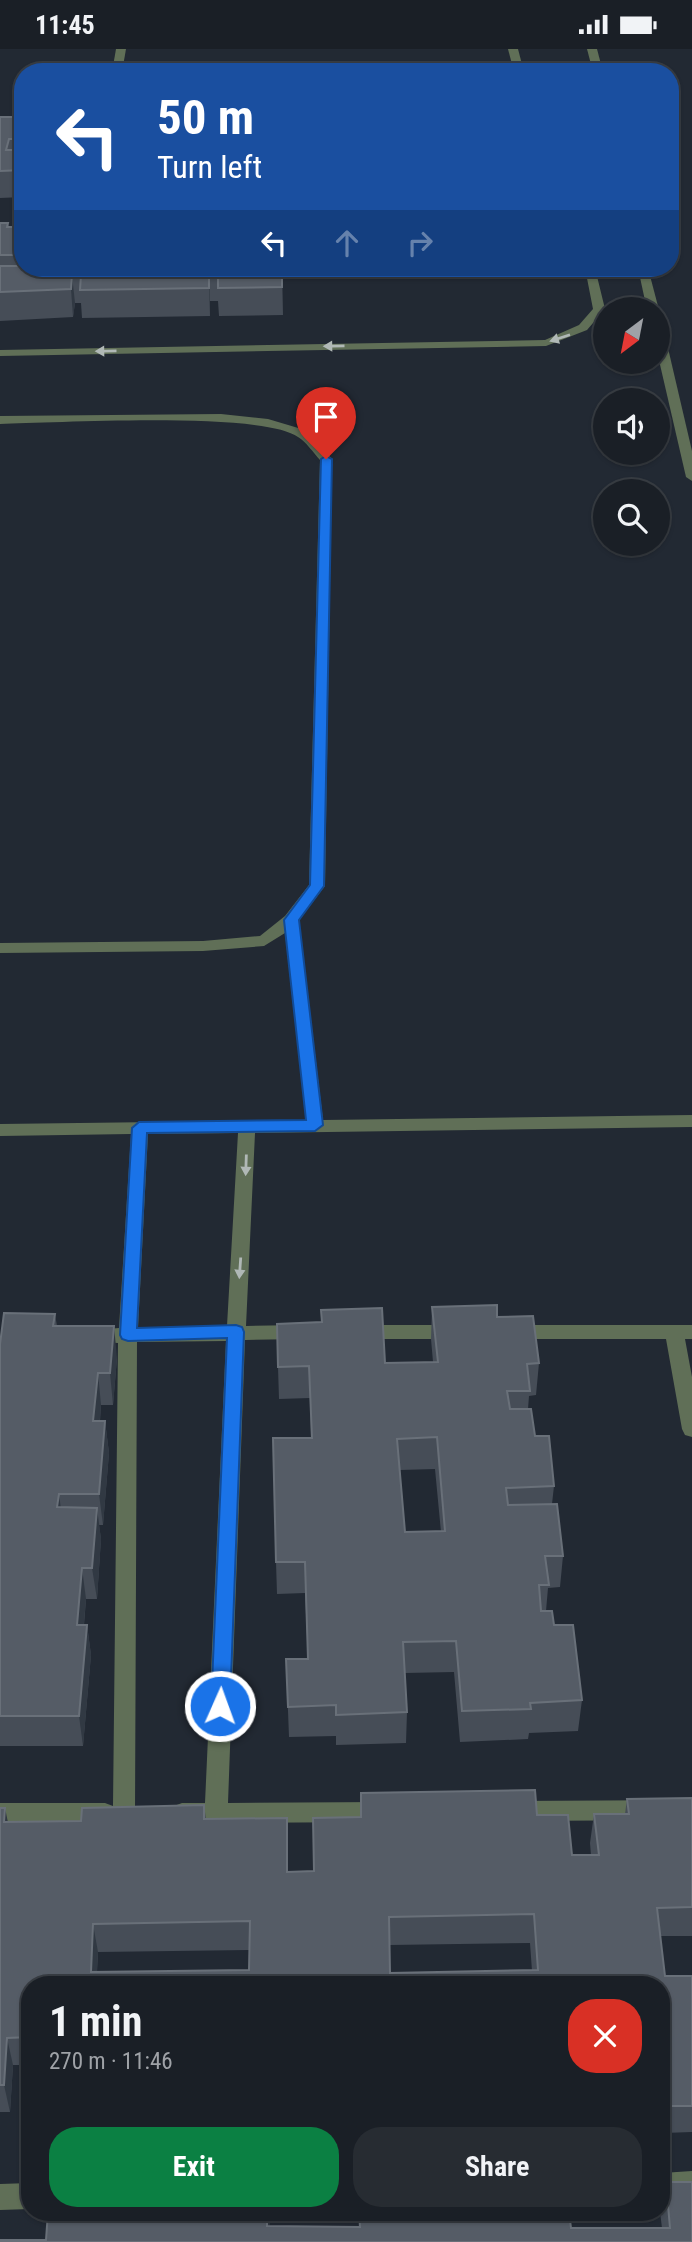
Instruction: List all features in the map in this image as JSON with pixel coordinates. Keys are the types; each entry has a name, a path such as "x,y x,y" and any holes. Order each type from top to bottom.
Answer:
{"street":[{"path":"0,352 546,342 569,336 591,324 599,310 592,277"},
{"path":"645,277 650,297"},
{"path":"668,375 692,477"},
{"path":"0,420 221,418 268,423 301,433 326,459 317,886 291,920 264,941 203,946 0,948"},
{"path":"291,920 315,1125"},
{"path":"0,1130 692,1121"},
{"path":"216,1813 247,1125"},
{"path":"124,1813 128,1335 139,1128"},
{"path":"77,1336 318,1332"},
{"path":"345,1332 468,1332"},
{"path":"496,1332 683,1332 692,1429"},
{"path":"496,1811 692,1809"},
{"path":"0,1813 412,1812"},
{"path":"670,2185 692,2184"},
{"path":"0,2197 21,2196"}],"building":[{"path":"0,117 14,117 14,139 9,139 6,150 14,150 14,170 0,171"},
{"path":"0,223 8,223 7,227 14,227 14,255 0,255"},
{"path":"0,266 14,266 14,277 72,277 71,289 0,292"},
{"path":"81,277 209,277 209,288 80,290"},
{"path":"218,277 282,277 282,287 218,288"},
{"path":"497,1305 497,1317 533,1316 539,1363 527,1364 530,1391 507,1391 510,1409 531,1409 535,1436 549,1436 554,1486 506,1488 508,1505 557,1504 563,1556 545,1556 549,1585 539,1585 541,1611 552,1611 554,1625 573,1625 582,1700 530,1703 531,1709 462,1711 456,1641 403,1642 407,1712 336,1715 336,1705 288,1707 286,1659 308,1659 305,1562 276,1562 273,1438 312,1438 309,1366 278,1367 277,1324 322,1322 321,1310 382,1308 385,1363 438,1362 432,1307","holes":["437,1437 445,1531 405,1532 397,1439"]},
{"path":"4,1313 55,1314 53,1326 114,1326 110,1373 98,1373 93,1421 105,1421 99,1494 59,1494 57,1507 97,1508 92,1568 82,1568 77,1625 87,1625 79,1716 0,1716 0,1344"},
{"path":"535,1790 537,1815 568,1815 572,1855 599,1855 594,1814 629,1814 627,1799 692,1798 692,1907 657,1908 665,1976 21,1976 21,2037 7,2038 4,2085 0,2085 0,1808 5,1808 4,1822 81,1821 82,1808 204,1805 204,1819 287,1818 287,1872 314,1871 313,1818 361,1817 361,1793","holes":["534,1914 538,1970 390,1973 389,1917","250,1921 249,1970 91,1972 93,1924"]},
{"path":"670,1976 692,1976 692,2106 670,2106"},
{"path":"670,2182 692,2182 692,2242 0,2242 46,2240 47,2221 267,2221 267,2226 360,2227 360,2221 570,2221 571,2228 670,2228"}],"route":[{"path":"220,1706 236,1332 128,1335 139,1128 315,1125 291,920 317,886 326,459"}]}
